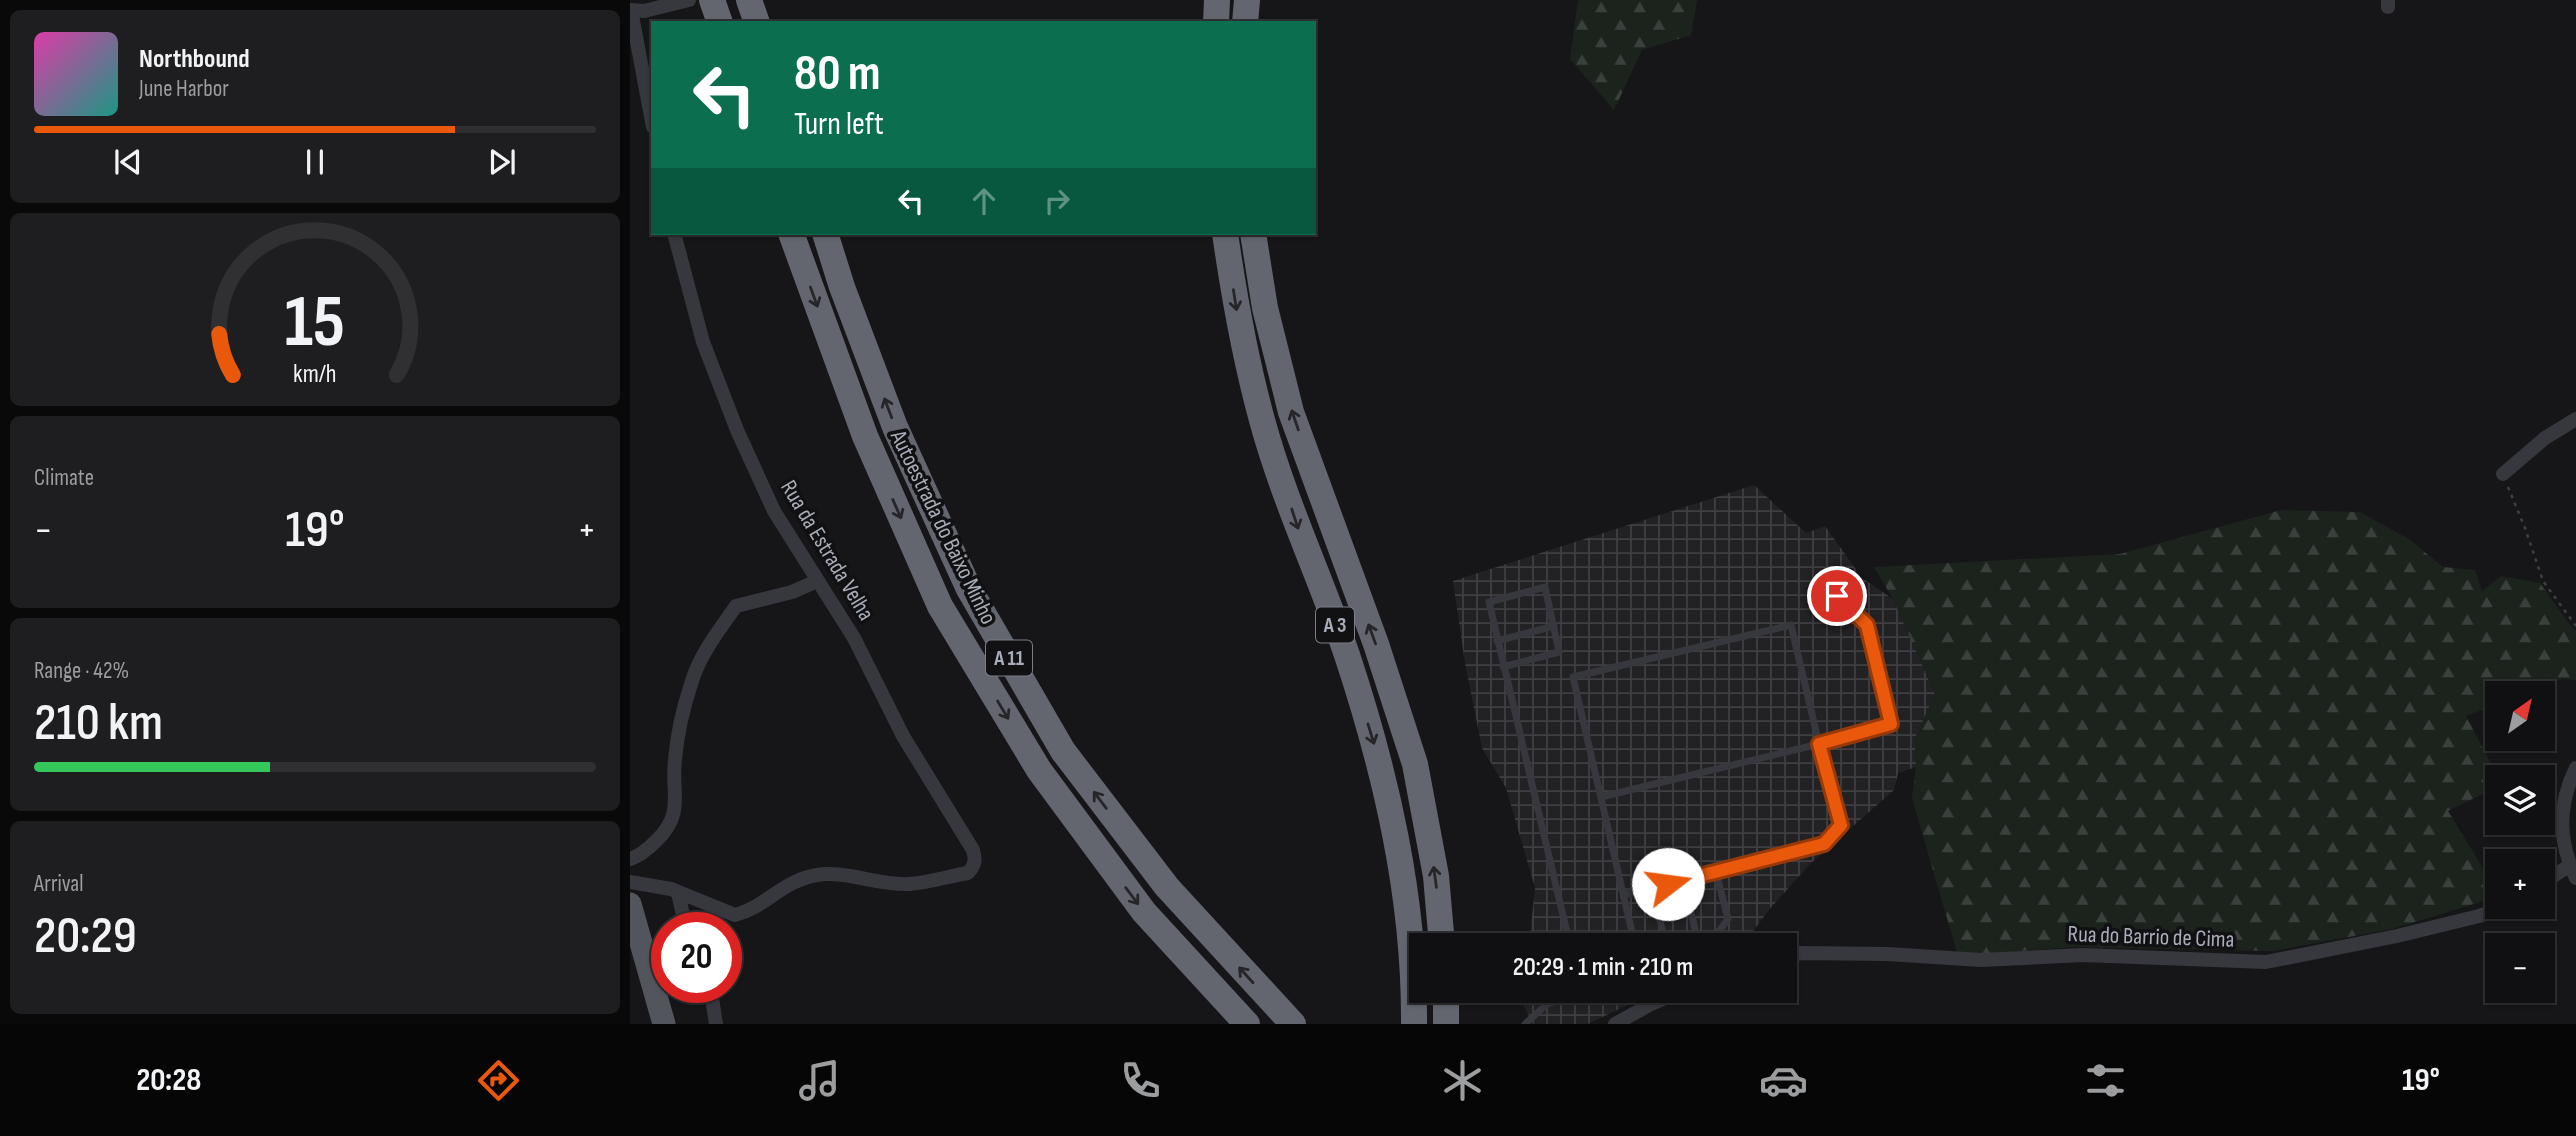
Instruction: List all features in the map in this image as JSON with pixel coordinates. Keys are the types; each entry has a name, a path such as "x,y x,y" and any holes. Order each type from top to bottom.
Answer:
{"highway":[{"path":"712,0 719,21"},
{"path":"749,0 756,21"},
{"path":"1216,21 1217,0"},
{"path":"1245,21 1247,0"},
{"name":"Autoestrada do Baixo Minho","path":"793,235 865,436 940,606 1039,770 1144,912 1247,1024"},
{"name":"Autoestrada do Baixo Minho","path":"826,235 842,287 895,427 969,589 1063,751 1167,887 1293,1024"},
{"name":"A 3","path":"1225,235 1236,309 1262,421 1301,538 1346,653 1380,766 1402,875 1414,986 1414,1024"},
{"name":"A 3","path":"1253,235 1265,309 1291,412 1376,644 1415,764 1436,876 1441,933"},
{"path":"1446,1003 1446,1024"}],"main road":[{"path":"630,904 664,1024"}],"street":[{"path":"651,116 631,10 689,1"},
{"name":"Rua da Estrada Velha","path":"675,235 703,342 737,430 774,511 854,638 903,736 973,850 975,858 968,873 908,884 821,874 789,883 745,913 735,915 678,893"},
{"path":"2503,474 2545,438 2576,419"},
{"path":"630,859 654,843 668,829 673,818 677,802 675,757 692,680 700,660 736,607 792,592 817,581"},
{"path":"2555,878 2573,871 2565,852 2561,820 2564,798 2576,768"},
{"path":"630,883 659,885 678,893 682,912"},
{"name":"Rua do Barrio de Cima","path":"1797,954 1886,954 1981,960 2083,955 2266,962 2397,936 2485,914"},
{"path":"713,1003 716,1024"},
{"path":"1615,1024 1653,1003"}],"lane":[{"path":"1503,667 1559,652 1545,587 1489,602 1503,667 1567,933"},
{"path":"1601,797 1891,724 1867,625 1837,596"},
{"path":"1624,895 1824,844 1841,825 1791,625 1573,677 1632,933"},
{"path":"1497,641 1554,626"},
{"path":"1716,872 1728,919 1718,933"},
{"path":"1683,880 1695,933"},
{"path":"1652,888 1663,933"},
{"path":"1525,1024 1550,1003"}],"path":[{"path":"2503,474 2543,581 2576,626"}],"shaded area":[{"path":"1754,485 1806,533 1825,526 1862,578 1893,599 1935,694 1915,738 1916,767 1898,773 1894,790 1809,865 1752,933 1530,933 1535,888 1506,788 1482,748 1465,663 1453,581"},
{"path":"1524,1003 1631,1003 1588,1024 1533,1024"}],"green space":[{"path":"1578,0 1697,0 1691,35 1642,50 1614,110 1570,59"},
{"path":"2281,510 2360,512 2410,540 2443,567 2475,570 2482,591 2501,576 2540,583 2576,630 2576,680 2485,681 2485,709 2466,716 2492,765 2485,765 2485,793 2448,811 2485,871 2485,901 2392,929 2273,951 2072,947 1958,956 1912,798 1916,767 1915,738 1935,694 1893,599 1874,567 2120,554"}],"route":[{"path":"1668,884 1824,844 1841,825 1819,744 1891,724 1867,625 1837,596"}]}
